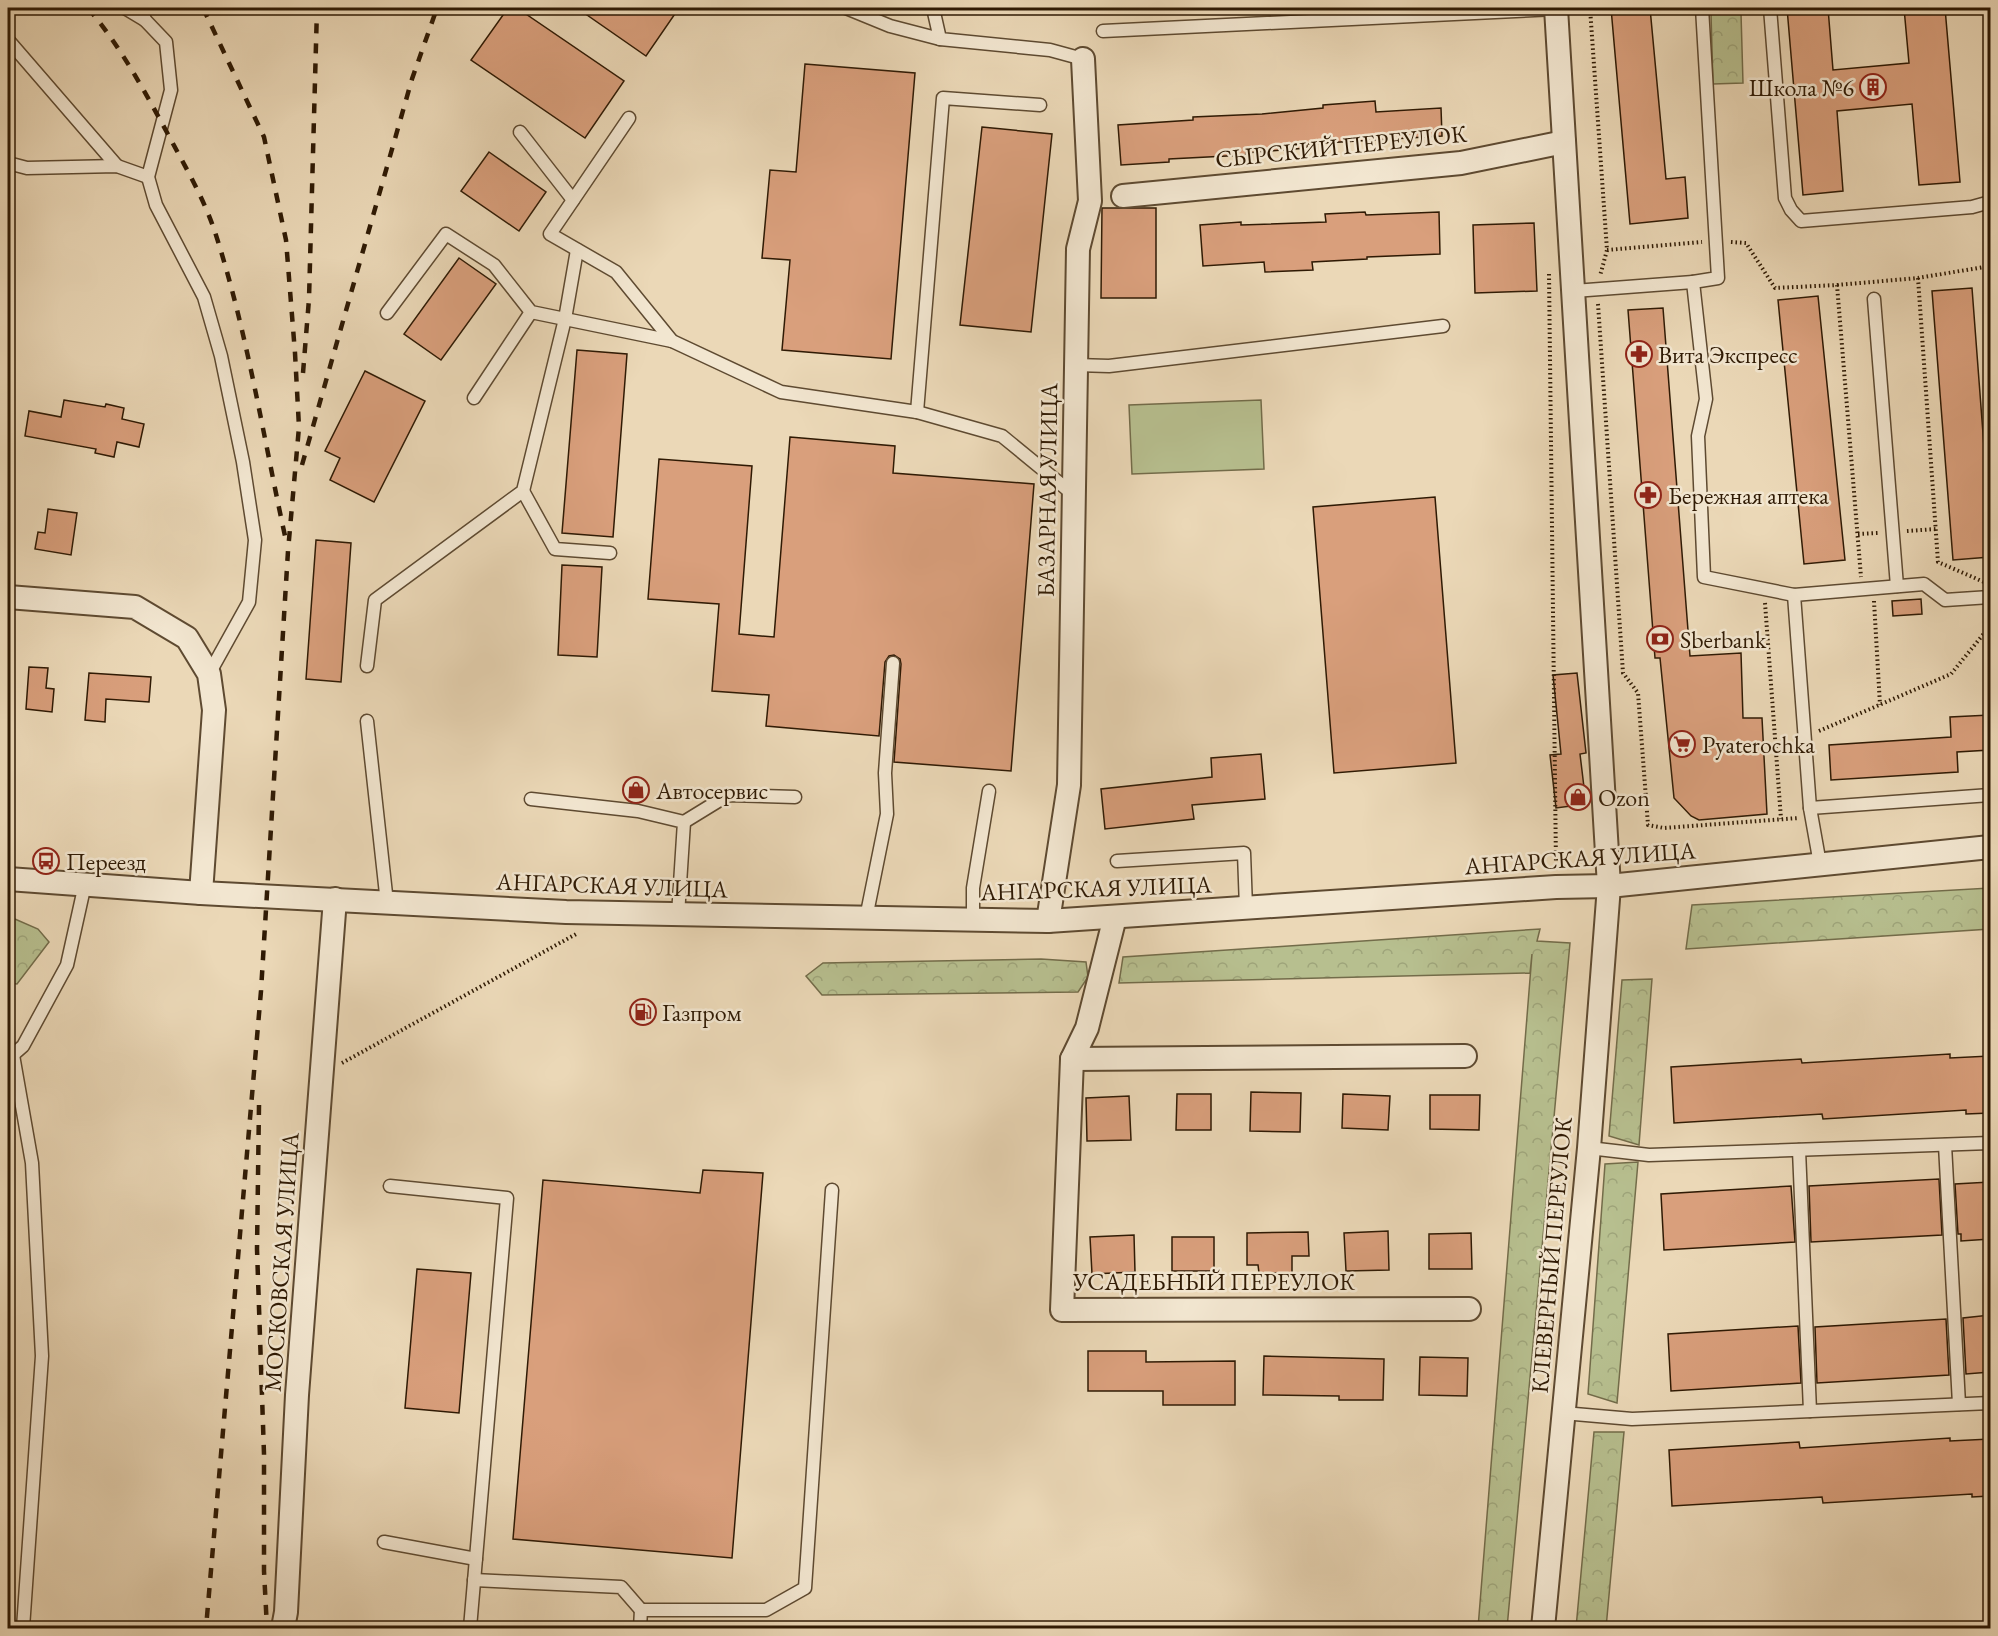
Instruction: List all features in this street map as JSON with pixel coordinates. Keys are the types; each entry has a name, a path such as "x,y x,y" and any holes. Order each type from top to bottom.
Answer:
{"street":[{"name":"КЛЕВЕРНЫЙ ПЕРЕУЛОК","path":"1543,1629 1589,1148 1609,886 1556,8"},
{"name":"БАЗАРНАЯ УЛИЦА","path":"1048,921 1070,785 1078,249 1090,201 1083,59"},
{"name":"СЫРСКИЙ ПЕРЕУЛОК","path":"1123,196 1461,163 1564,142"},
{"path":"8,597 135,607 187,638 209,674 214,710 201,893"},
{"name":"АНГАРСКАЯ УЛИЦА","path":"8,879 201,893 566,912 1048,921 1556,887 1609,886 1990,847"},
{"name":"МОСКОВСКАЯ УЛИЦА","path":"283,1629 286,1612 297,1395 335,899"},
{"name":"УСАДЕБНЫЙ ПЕРЕУЛОК","path":"1115,917 1087,1028 1072,1059 1062,1310 1468,1309"},
{"path":"1072,1059 1465,1056"}],"lane":[{"path":"125,8 145,20 166,42 171,90 148,177 156,205 204,297 221,356 238,438 255,540 249,602 209,674"},
{"path":"141,8 145,20"},
{"path":"846,8 890,26 940,39 1050,50 1083,59"},
{"path":"933,8 940,39"},
{"path":"1103,31 1556,8"},
{"path":"1574,291 1718,278 1702,8"},
{"path":"1770,8 1785,198 1791,210 1801,221 1972,207 1990,202"},
{"path":"8,40 117,166"},
{"path":"917,412 943,98 1040,105"},
{"path":"629,118 550,234 616,272 672,341"},
{"path":"520,132 573,200"},
{"path":"8,163 27,168 117,166 148,177"},
{"path":"387,313 446,234 494,265 531,312 672,341 782,392 917,412 1002,436 1074,495"},
{"path":"367,666 375,600 523,491 565,319 577,249"},
{"path":"1693,282 1706,399 1698,436 1704,577 1794,595 1924,584 1945,600 1990,597"},
{"path":"1874,299 1897,586"},
{"path":"474,398 531,312"},
{"path":"1076,365 1109,366 1443,326"},
{"path":"523,491 555,549 610,553"},
{"path":"1794,595 1811,812 1820,864"},
{"path":"866,918 887,814 885,773 893,663"},
{"path":"367,721 387,903"},
{"path":"972,920 973,888 989,791"},
{"path":"531,799 638,811 684,822 728,795 795,797"},
{"path":"1811,812 1990,795"},
{"path":"678,915 684,822"},
{"path":"1117,861 1244,853 1246,908"},
{"path":"23,1629 42,1356 32,1163 10,1057 23,1046 67,964 85,884"},
{"path":"1589,1148 1649,1155 1990,1143"},
{"path":"1945,1145 1959,1404"},
{"path":"1799,1150 1810,1411"},
{"path":"390,1186 507,1198 470,1629"},
{"path":"641,1610 766,1610 805,1588 832,1190"},
{"path":"1563,1413 1632,1419 1990,1403"},
{"path":"384,1542 476,1558"},
{"path":"474,1580 621,1587 641,1610 640,1629"}],"path":[{"path":"1590,8 1607,250 1597,289 1623,673 1638,693 1648,825 1664,828 1781,819 1811,812"},
{"path":"1607,250 1716,241 1746,243 1776,288 1918,278 1990,266"},
{"path":"1549,274 1556,887"},
{"path":"1918,278 1938,562 1990,584"},
{"path":"1837,285 1880,705"},
{"path":"1764,590 1781,819"},
{"path":"1817,732 1951,674 1990,626"},
{"path":"342,1063 579,932"}],"green space":[{"path":"1741,13 1743,83 1713,84 1711,14"},
{"path":"1261,400 1264,469 1132,474 1129,405"},
{"path":"1990,888 1990,929 1686,949 1692,905"},
{"path":"8,916 38,929 49,942 17,984 8,983"},
{"path":"1540,929 1537,941 1570,943 1507,1628 1478,1628 1532,954 1530,973 1119,983 1123,957"},
{"path":"1041,959 1086,962 1088,977 1078,992 822,995 806,976 823,963"},
{"path":"1652,979 1639,1145 1609,1136 1622,980"},
{"path":"1638,1162 1617,1403 1588,1394 1605,1164"},
{"path":"1594,1432 1624,1432 1606,1628 1576,1628"}],"building":[{"path":"508,8 517,8 624,81 585,138 471,60"},
{"path":"577,8 679,8 646,56"},
{"path":"1611,8 1650,8 1666,179 1685,177 1688,218 1630,224"},
{"name":"Школа №6","path":"1787,8 1828,8 1833,70 1909,63 1904,8 1945,8 1960,182 1919,185 1912,104 1837,111 1843,191 1803,195"},
{"path":"805,64 915,73 891,359 782,350 790,260 762,258 770,170 796,172"},
{"path":"1375,101 1376,112 1441,108 1442,136 1307,144 1307,148 1246,153 1246,155 1169,159 1169,162 1121,165 1118,125 1193,120 1193,117 1262,114 1323,108 1323,105"},
{"path":"982,127 1052,134 1031,332 960,325"},
{"path":"489,152 546,192 519,231 461,191"},
{"path":"1102,208 1156,208 1156,298 1101,298"},
{"path":"1365,212 1366,215 1439,212 1440,254 1312,262 1313,270 1265,272 1264,262 1203,266 1200,225 1241,222 1241,225 1326,222 1325,214"},
{"path":"1534,223 1537,291 1475,293 1473,225"},
{"path":"459,258 496,284 441,360 404,334"},
{"path":"1972,288 1990,526 1990,557 1953,560 1932,291"},
{"path":"1818,296 1845,560 1804,564 1778,300"},
{"path":"1663,308 1690,656 1741,653 1743,718 1762,718 1767,814 1699,820 1691,816 1674,798 1660,658 1655,658 1628,310"},
{"path":"577,350 627,354 613,537 562,533"},
{"path":"365,371 425,401 374,502 330,480 340,458 325,451"},
{"path":"64,400 124,408 122,419 144,424 139,447 117,442 114,457 95,453 96,449 25,436 29,411 61,417"},
{"path":"790,437 895,446 893,473 1034,484 1011,771 894,762 901,664 900,659 894,655 889,656 885,662 879,736 766,726 769,695 712,691 719,604 648,599 659,459 752,466 739,634 774,637"},
{"path":"1435,497 1456,763 1334,773 1313,507"},
{"path":"48,509 77,513 71,555 35,549 38,532 45,533"},
{"path":"316,540 351,543 341,682 306,679"},
{"path":"562,565 602,567 597,657 558,655"},
{"path":"1921,599 1922,614 1893,616 1892,601"},
{"path":"29,667 48,668 46,688 54,689 52,712 26,709"},
{"path":"89,673 151,677 149,702 106,699 105,722 85,720"},
{"path":"1577,673 1586,753 1580,754 1586,804 1556,808 1550,755 1561,754 1553,675"},
{"path":"1990,715 1990,750 1957,752 1958,772 1831,780 1829,745 1951,737 1950,717"},
{"path":"1261,754 1265,799 1192,805 1194,819 1105,829 1101,789 1212,777 1211,758"},
{"path":"1950,1054 1950,1058 1990,1056 1990,1113 1966,1114 1966,1110 1823,1119 1822,1114 1674,1123 1671,1067 1801,1059 1802,1063"},
{"path":"1251,1092 1301,1093 1300,1132 1250,1131"},
{"path":"1177,1094 1211,1094 1211,1130 1176,1130"},
{"path":"1343,1094 1390,1096 1388,1130 1342,1128"},
{"path":"1430,1095 1480,1095 1479,1130 1430,1129"},
{"path":"1129,1096 1131,1140 1087,1141 1086,1098"},
{"path":"703,1170 763,1173 732,1558 513,1539 543,1180 700,1193"},
{"path":"1939,1179 1942,1235 1811,1242 1809,1186"},
{"path":"1990,1182 1990,1239 1961,1241 1961,1234 1958,1234 1955,1184"},
{"path":"1791,1186 1795,1242 1664,1250 1661,1194"},
{"path":"1388,1231 1389,1270 1346,1271 1344,1233"},
{"path":"1308,1232 1309,1256 1292,1256 1292,1273 1259,1273 1258,1265 1247,1265 1247,1233"},
{"path":"1471,1233 1472,1269 1429,1269 1429,1234"},
{"path":"1134,1235 1135,1272 1092,1274 1090,1237"},
{"path":"1172,1237 1214,1237 1214,1271 1172,1271"},
{"path":"417,1269 471,1273 459,1413 405,1408"},
{"path":"1990,1315 1990,1372 1966,1374 1963,1318"},
{"path":"1946,1319 1949,1375 1817,1383 1815,1327"},
{"path":"1798,1326 1801,1383 1671,1391 1668,1334"},
{"path":"1088,1351 1146,1351 1146,1362 1235,1361 1235,1405 1163,1405 1163,1391 1088,1391"},
{"path":"1264,1356 1384,1359 1383,1400 1339,1400 1339,1396 1263,1395"},
{"path":"1420,1357 1468,1358 1467,1396 1419,1395"},
{"path":"1950,1438 1950,1441 1990,1439 1990,1496 1972,1497 1972,1494 1823,1503 1822,1497 1672,1506 1669,1450 1799,1442 1800,1448"}],"railway":[{"path":"88,8 122,54 142,87 211,220 245,345 285,536"},
{"path":"203,8 264,137 286,240 299,427 288,551 261,991 206,1628"},
{"path":"303,373 309,299 317,8"},
{"path":"302,465 412,79 437,8"},
{"path":"259,1105 257,1249 267,1628"}],"place":[{"name":"Школа №6","path":"1873,87"},
{"name":"Вита Экспресс","path":"1639,354"},
{"name":"Бережная аптека","path":"1648,495"},
{"name":"Sberbank","path":"1660,639"},
{"name":"Pyaterochka","path":"1682,744"},
{"name":"Автосервис","path":"636,790"},
{"name":"Ozon","path":"1578,797"},
{"name":"Переезд","path":"46,861"},
{"name":"Газпром","path":"643,1012"}]}
